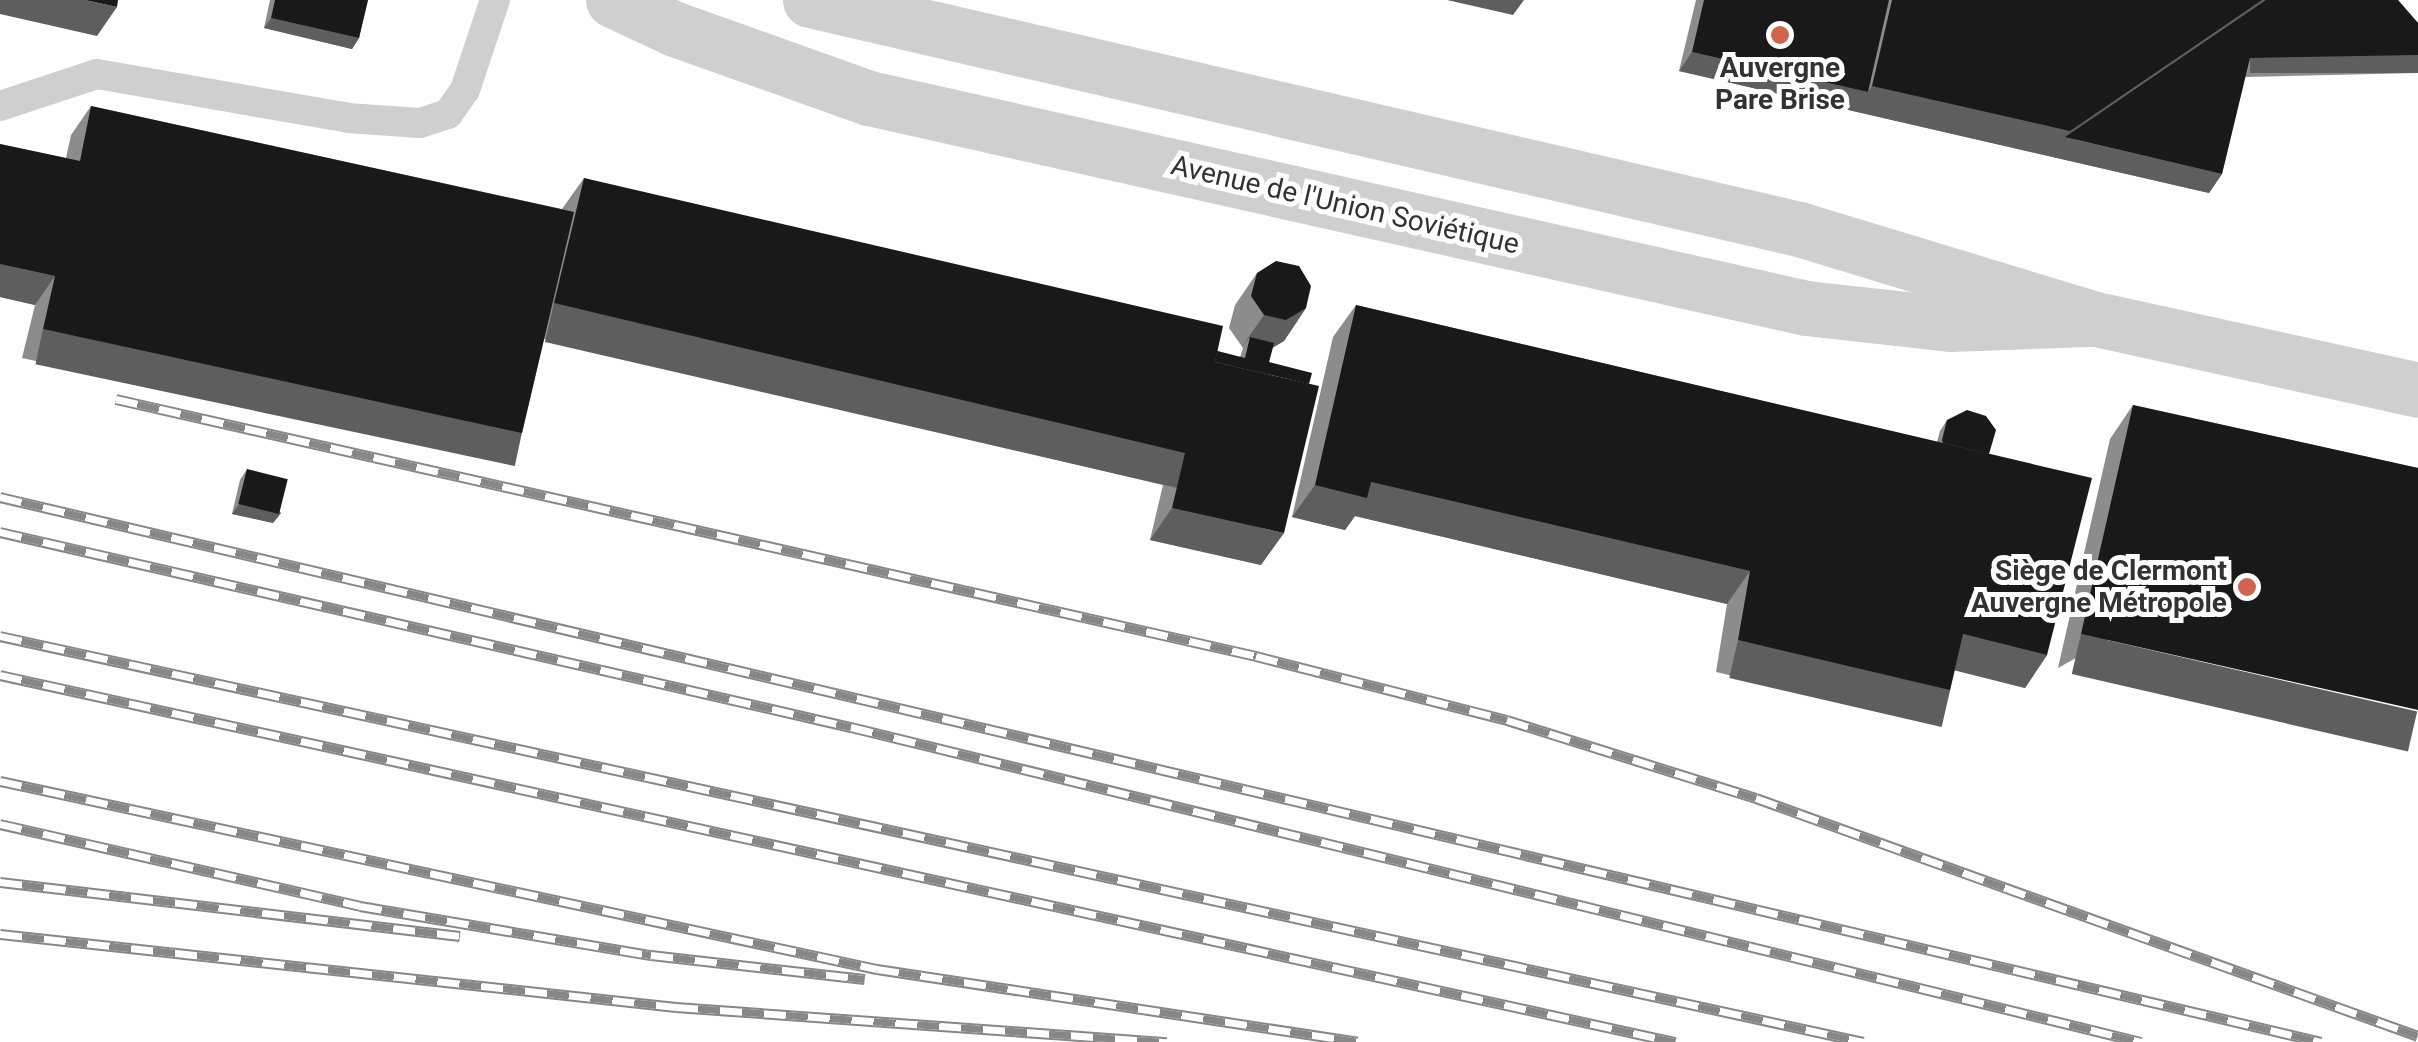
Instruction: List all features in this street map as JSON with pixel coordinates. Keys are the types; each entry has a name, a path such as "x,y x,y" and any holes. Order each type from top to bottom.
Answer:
{"street":[{"name":"Avenue de l'Union Soviétique","path":"613,0 675,30 869,98 1806,308 1950,324 2096,319"},
{"name":"Avenue de l'Union Soviétique","path":"810,0 1799,228 2096,319 2418,390"}],"lane":[{"path":"0,106 96,74 348,118 420,123 448,114 465,90 495,0"}],"building":[{"path":"85,0 118,0 117,7"},
{"path":"275,0 368,0 359,38 271,18"},
{"name":"Auvergne Pare Brise","path":"1704,0 1889,0 1868,92 1692,52"},
{"path":"1892,0 2262,0 2070,131 1872,86"},
{"path":"2266,0 2398,0 2418,23 2418,55 2250,58 2222,174 2065,137"},
{"path":"91,106 574,212 522,433 43,329 55,276 0,264 0,144 80,161"},
{"path":"584,178 1223,326 1215,362 1319,386 1284,533 1172,508 1185,453 554,303"},
{"path":"1276,261 1299,266 1311,286 1306,308 1286,320 1264,315 1251,296 1257,273"},
{"path":"1356,305 2092,478 2047,655 1963,634 1950,690 1738,640 1750,571 1371,482 1367,498 1315,485"},
{"path":"1250,337 1274,343 1269,362 1312,373 1309,384 1215,362 1217,351 1245,358"},
{"name":"Siège de Clermont Auvergne Métropole","path":"2133,405 2418,468 2418,710 2081,634"},
{"path":"1967,410 1986,416 1996,430 1989,454 1943,443 1947,420"},
{"path":"247,469 288,479 279,514 238,504"}],"railway":[{"path":"116,399 1256,656 1507,720 1756,798 2418,1036"},
{"path":"0,497 2321,1042"},
{"path":"0,532 851,727 2141,1042"},
{"path":"0,636 1863,1042"},
{"path":"0,675 1675,1042"},
{"path":"0,781 877,969 1357,1042"},
{"path":"0,824 360,906 651,955 865,979"},
{"path":"0,882 460,936"},
{"path":"0,934 676,1007 1167,1042"}],"place":[{"name":"Auvergne Pare Brise","path":"1780,35"},
{"name":"Siège de Clermont Auvergne Métropole","path":"2247,587"}]}
